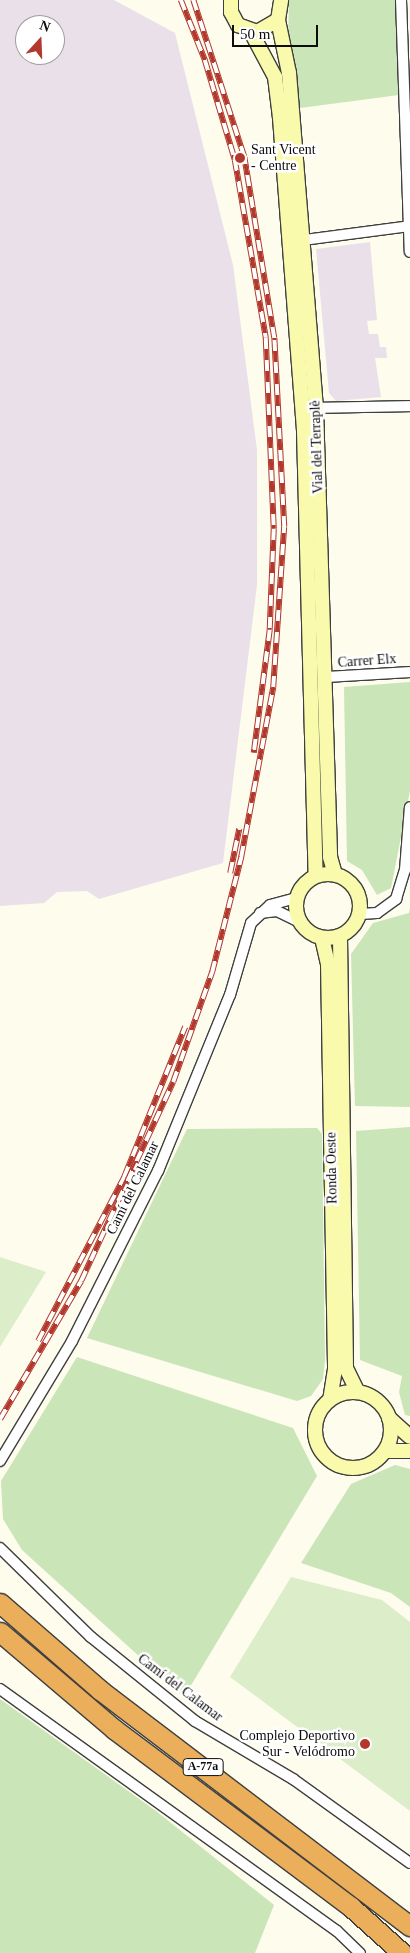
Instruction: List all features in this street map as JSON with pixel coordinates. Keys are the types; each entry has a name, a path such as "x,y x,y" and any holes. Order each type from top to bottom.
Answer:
{"highway":[{"name":"A-77a","path":"0,1603 100,1690 410,1926"},
{"name":"A-77a","path":"0,1632 114,1729 338,1896 402,1953"}],"main road":[{"name":"Vial del Terraplè","path":"231,0 234,19 251,32 275,77 280,118 304,431 316,875"},
{"path":"251,32 263,31 278,20 281,0"},
{"name":"Vial del Terraplè","path":"278,20 289,73 304,240 316,408 327,677 330,857 335,874"},
{"path":"335,874 356,889 360,914 353,928 340,937 322,938 300,922 296,898 316,875 335,874"},
{"name":"Ronda Oeste","path":"340,937 346,1368 357,1391"},
{"name":"Ronda Oeste","path":"322,938 328,963 335,1369 330,1399 316,1418 314,1431 326,1459 356,1469 372,1464 385,1451"},
{"path":"330,1399 357,1391 377,1398 389,1418 410,1437"},
{"path":"389,1418 391,1434 385,1451 410,1451"}],"street":[{"path":"401,0 407,100 410,252"},
{"path":"304,240 408,226"},
{"path":"316,408 410,406"},
{"name":"Carrer Elx","path":"327,677 410,672"},
{"path":"360,914 378,913 396,899 405,870 410,807"},
{"path":"260,913 270,905 296,898"},
{"path":"260,913 277,912 300,922"},
{"name":"Camí del Calamar","path":"0,1461 72,1341 158,1171 230,996 251,923 260,913"},
{"name":"Camí del Calamar","path":"0,1548 91,1636 195,1721 293,1779 410,1862"},
{"path":"0,1689 336,1931 360,1953"}],"shaded area":[{"path":"0,0 114,0 175,33 233,265 257,450 257,585 223,863 99,899 87,891 57,892 44,903 0,906"},
{"path":"370,242 377,320 367,321 369,334 378,334 380,347 386,347 387,358 375,358 381,397 336,401 329,393 316,249"}],"green space":[{"path":"289,0 397,0 399,95 300,108 288,39"},
{"path":"410,682 410,791 391,888 377,895 362,870 347,861 344,687"},
{"path":"410,907 410,1107 355,1106 351,954 373,923 409,913"},
{"path":"410,1127 410,1416 405,1415 399,1392 402,1376 360,1360 356,1131"},
{"path":"317,1128 322,1134 325,1360 323,1379 311,1396 297,1401 87,1338 187,1129"},
{"path":"0,1257 46,1272 0,1347"},
{"path":"77,1357 293,1428 317,1476 184,1697 22,1550 3,1519 1,1481"},
{"path":"395,1465 410,1469 410,1607 391,1593 301,1563 351,1484"},
{"name":"Complejo Deportivo Sur - Velódromo","path":"291,1577 382,1600 410,1622 410,1811 230,1677"},
{"path":"0,1699 156,1811 274,1905 255,1953 0,1953"}],"railway":[{"path":"181,0 205,60 235,160 266,338 274,529 270,630 254,753"},
{"path":"0,1419 81,1281 173,1082 212,972 241,857 273,687 284,527 274,338 244,157 193,0"},
{"path":"230,873 239,829"},
{"path":"38,1341 124,1177 185,1027"}],"place":[{"name":"Sant Vicent - Centre","path":"240,158"},
{"name":"Complejo Deportivo Sur - Velódromo","path":"365,1744"}]}
